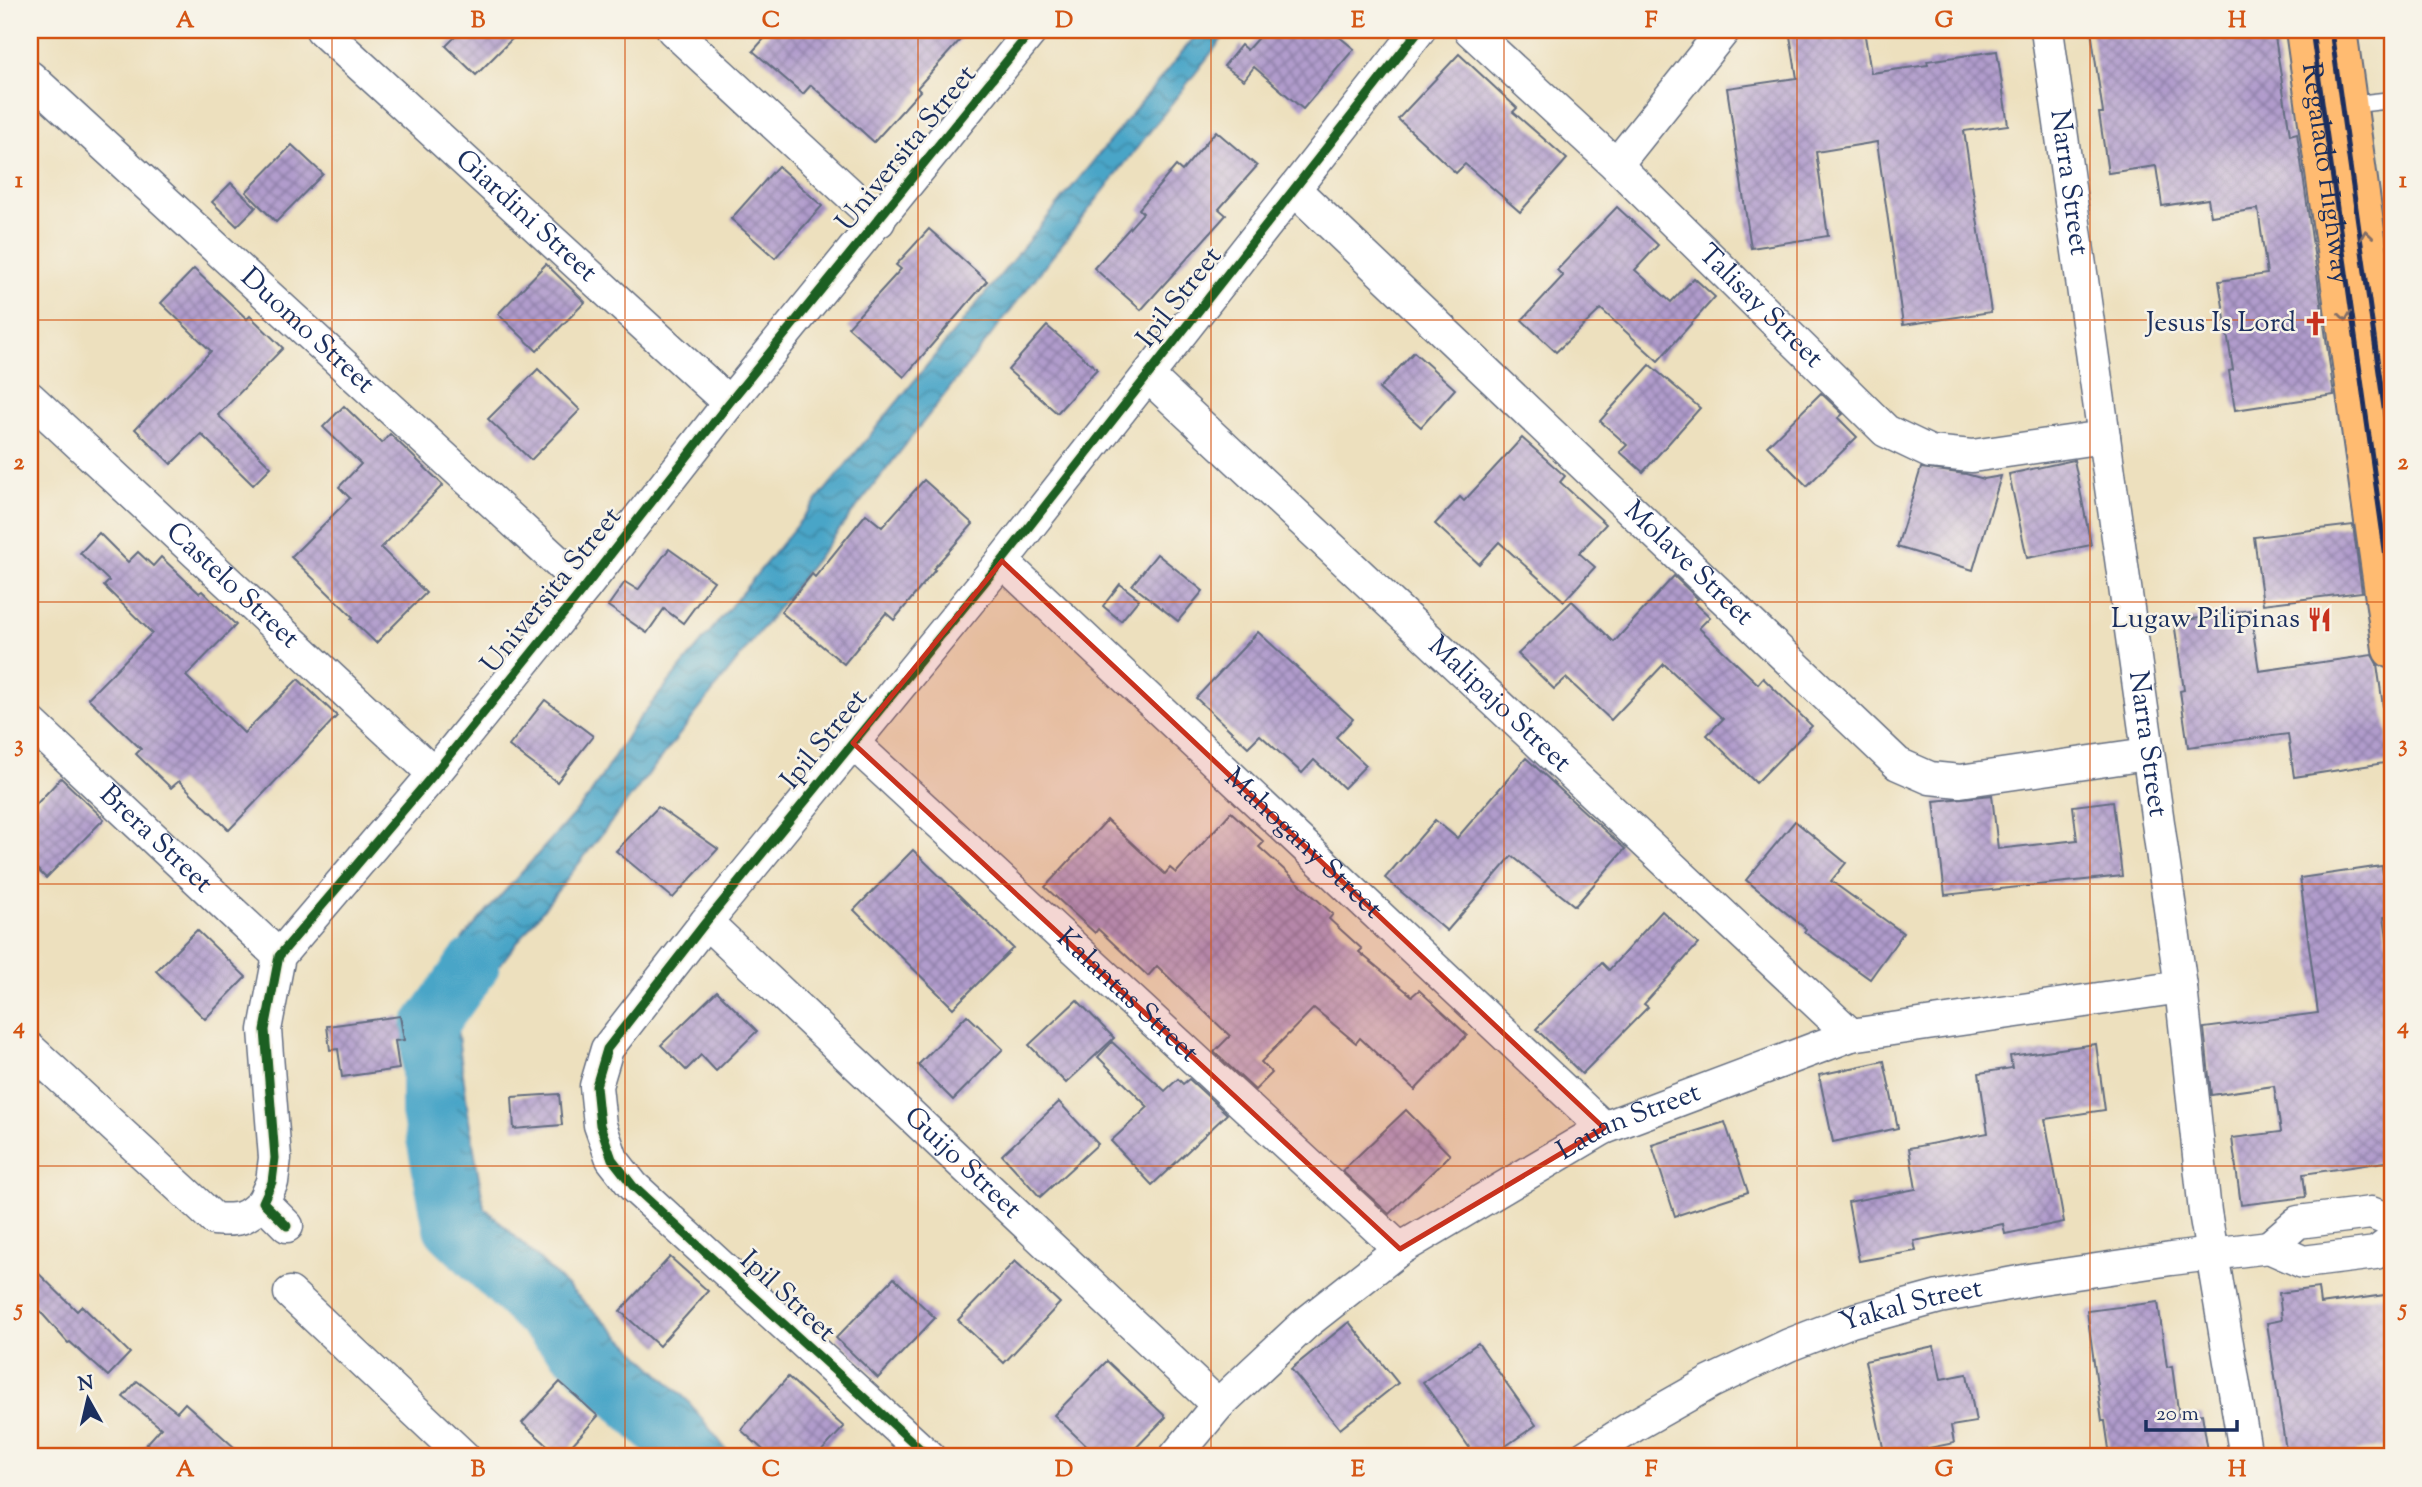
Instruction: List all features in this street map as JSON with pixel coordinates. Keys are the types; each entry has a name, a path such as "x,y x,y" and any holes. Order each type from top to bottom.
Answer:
{"main road":[{"name":"Regalado Highway","path":"2305,30 2332,107 2392,424"},
{"name":"Regalado Highway","path":"2337,30 2332,107 2392,649"}],"street":[{"name":"Giardini Street","path":"322,30 729,403"},
{"path":"673,30 879,220"},
{"name":"Ipil Street","path":"929,1457 633,1186 612,1159 600,1125 596,1087 607,1049 706,922 1002,561 1419,30"},
{"name":"Talisay Street","path":"1470,30 1616,165 1886,431 1930,452 1972,456 2104,437"},
{"path":"1616,165 1724,30"},
{"name":"Narra Street","path":"2048,30 2181,987 2205,1212 2246,1457"},
{"name":"Universita Street","path":"263,1202 272,1182 275,1158 265,1030 279,956 434,774 1028,31"},
{"name":"Duomo Street","path":"30,77 585,587"},
{"name":"Molave Street","path":"1294,189 1898,764 1930,778 1960,781 2147,754"},
{"name":"Malipajo Street","path":"1148,376 1851,1035"},
{"name":"Castelo Street","path":"30,398 434,774"},
{"name":"Mahogany Street","path":"1002,561 1604,1128"},
{"name":"Brera Street","path":"30,723 279,956"},
{"name":"Kalantas Street","path":"853,743 1400,1250"},
{"name":"Guijo Street","path":"706,922 1218,1405"},
{"name":"Lauan Street","path":"1175,1457 1218,1405 1306,1323 1400,1250 1604,1128 1851,1035 2181,987"},
{"path":"30,1049 214,1219 233,1221 249,1216 263,1202 287,1226"},
{"path":"2392,1221 2371,1213 2298,1222 2269,1247 2303,1262 2376,1253 2392,1241"},
{"name":"Yakal Street","path":"1585,1457 1711,1381 1789,1345 1851,1321 1939,1297 2008,1284 2269,1247"},
{"path":"290,1293 464,1457"}],"lane":[{"path":"2332,107 2392,100"}],"highlighted area":[{"path":"1002,561 1604,1128 1400,1249 853,743"}],"water":[{"path":"1200,30 1229,30 456,1021 484,1207 687,1400 732,1457 689,1457 461,1245 429,1178 431,1016 463,938 588,798 634,725"}],"building":[{"path":"462,30 521,30 476,75 446,46"},
{"path":"772,30 969,30 917,88 920,91 874,142 811,85 803,94 753,51"},
{"path":"1265,30 1331,30 1354,49 1303,109 1254,67 1244,80 1224,66 1241,45 1247,50"},
{"path":"1789,30 1864,30 1871,73 1928,65 1927,61 1997,51 2008,125 1964,131 1991,312 1903,325 1877,142 1816,152 1828,236 1751,248 1727,88 1797,78"},
{"path":"2091,30 2274,30 2290,135 2297,133 2334,395 2235,410 2229,371 2233,370 2219,281 2267,274 2258,209 2211,216 2208,199 2162,206 2156,166 2108,173 2099,113 2103,113"},
{"path":"1459,54 1517,108 1513,112 1567,159 1520,212 1465,164 1456,173 1398,119"},
{"path":"1216,131 1257,166 1219,209 1226,215 1141,310 1094,268 1143,213 1139,209 1176,166 1182,171"},
{"path":"292,145 323,174 276,222 246,192"},
{"path":"778,166 822,206 775,258 731,219"},
{"path":"231,183 256,207 237,226 212,202"},
{"path":"1617,207 1658,245 1635,270 1671,302 1694,278 1715,297 1658,361 1601,309 1556,352 1522,320 1563,276 1557,270"},
{"path":"929,229 987,281 904,377 848,327 901,269 896,265"},
{"path":"546,264 585,302 537,351 498,314"},
{"path":"194,269 247,319 250,316 283,348 218,415 271,467 253,485 201,434 171,464 135,429 211,351 161,303"},
{"path":"1047,326 1097,369 1057,413 1008,370"},
{"path":"1414,352 1455,389 1421,427 1379,389"},
{"path":"1650,365 1700,408 1643,472 1620,452 1627,445 1600,421"},
{"path":"538,369 580,410 531,460 488,419"},
{"path":"1821,393 1843,414 1838,418 1857,437 1807,486 1767,446"},
{"path":"344,406 382,443 390,434 443,485 381,548 426,593 376,643 291,557 350,498 339,487 361,464 323,427"},
{"path":"1522,438 1565,476 1560,482 1606,524 1579,553 1595,567 1564,601 1499,542 1479,564 1435,524 1460,497 1464,501"},
{"path":"2074,460 2091,545 2027,558 2009,474"},
{"path":"1921,468 1984,479 2001,476 1973,570 1897,547"},
{"path":"924,480 973,524 933,569 935,570 894,620 886,613 844,664 781,612 812,574 815,577 866,514 882,527"},
{"path":"2353,525 2362,592 2263,604 2254,537"},
{"path":"99,533 128,562 138,552 153,566 161,557 199,593 202,591 236,625 186,676 244,733 298,679 337,716 229,830 179,781 171,788 136,754 141,749 88,698 152,633 104,586 109,581 80,553"},
{"path":"669,549 714,581 683,623 664,609 647,633 608,606 625,582 638,590"},
{"path":"1157,554 1203,591 1178,621 1132,585"},
{"path":"1674,576 1698,599 1694,602 1710,617 1699,628 1758,684 1763,678 1812,726 1756,783 1707,735 1723,719 1664,664 1611,720 1566,678 1554,689 1518,654 1572,601 1614,642"},
{"path":"1120,584 1139,599 1121,621 1103,606"},
{"path":"2250,610 2259,671 2372,655 2377,664 2391,762 2294,777 2288,734 2188,747 2180,691 2184,690 2174,622"},
{"path":"1258,632 1353,719 1336,737 1366,765 1344,788 1314,760 1302,773 1260,735 1248,747 1196,698"},
{"path":"545,700 593,736 557,782 509,746"},
{"path":"1526,758 1625,849 1575,906 1512,856 1447,931 1385,878 1435,820 1457,838"},
{"path":"61,778 104,819 46,878 30,862 30,811"},
{"path":"1992,795 1998,849 2077,840 2073,806 2113,801 2122,876 1945,895 1934,801"},
{"path":"658,807 718,849 673,898 616,851"},
{"path":"1231,812 1264,842 1259,847 1333,914 1329,919 1362,949 1359,952 1412,996 1419,990 1467,1035 1415,1090 1360,1038 1356,1043 1314,1008 1261,1062 1272,1073 1255,1090 1214,1052 1230,1036 1157,966 1148,976 1098,929 1095,933 1045,887 1107,820 1165,874 1170,868 1176,873"},
{"path":"1795,821 1846,863 1831,881 1903,933 1870,979 1804,932 1806,929 1746,880"},
{"path":"913,850 1013,948 953,1008 854,910"},
{"path":"2382,866 2390,916 2384,917 2392,970 2392,1161 2303,1174 2306,1197 2241,1205 2232,1138 2281,1132 2274,1086 2211,1095 2204,1028 2318,1013 2300,878"},
{"path":"1662,911 1698,944 1644,1004 1648,1007 1582,1074 1536,1029 1602,963 1609,970"},
{"path":"197,930 246,977 205,1019 156,971"},
{"path":"717,991 757,1031 716,1071 701,1055 686,1070 661,1045"},
{"path":"1077,1000 1114,1038 1066,1083 1029,1045"},
{"path":"967,1015 1003,1049 953,1100 918,1065"},
{"path":"400,1016 404,1040 395,1041 399,1069 342,1077 338,1049 330,1050 327,1026"},
{"path":"1112,1042 1165,1091 1178,1079 1183,1084 1189,1079 1227,1114 1152,1185 1111,1141 1148,1107 1098,1057"},
{"path":"2096,1044 2105,1110 2045,1119 2064,1222 2005,1234 2003,1224 1914,1241 1916,1251 1859,1261 1848,1202 1916,1189 1909,1148 1988,1133 1979,1073 2012,1068 2010,1056"},
{"path":"1884,1061 1898,1128 1833,1142 1819,1075"},
{"path":"559,1094 562,1125 514,1129 512,1097"},
{"path":"1059,1102 1098,1144 1040,1197 1002,1155"},
{"path":"1406,1110 1450,1155 1389,1214 1342,1171"},
{"path":"1725,1122 1748,1192 1675,1216 1652,1145"},
{"path":"670,1257 708,1291 659,1346 620,1311"},
{"path":"1015,1261 1060,1303 1004,1363 958,1320"},
{"path":"30,1265 77,1311 82,1306 130,1353 108,1376 68,1343 30,1300"},
{"path":"894,1278 935,1318 878,1378 836,1338"},
{"path":"2318,1288 2320,1304 2392,1294 2392,1446 2356,1451 2357,1457 2287,1457 2267,1323 2282,1320 2279,1293"},
{"path":"2158,1302 2167,1367 2172,1366 2179,1417 2202,1414 2209,1457 2162,1457 2161,1449 2110,1456 2105,1421 2102,1421 2087,1311"},
{"path":"1349,1322 1398,1383 1340,1429 1291,1369"},
{"path":"1478,1343 1536,1425 1490,1457 1476,1457 1423,1382"},
{"path":"1934,1346 1941,1379 1967,1374 1976,1422 1951,1426 1954,1443 1885,1457 1865,1361"},
{"path":"1107,1361 1166,1417 1127,1457 1098,1457 1054,1415"},
{"path":"788,1377 844,1427 816,1457 771,1457 741,1430"},
{"path":"137,1381 177,1412 185,1403 245,1457 135,1457 161,1428 123,1397"},
{"path":"560,1382 598,1416 561,1457 522,1423"}],"waterway":[{"path":"473,965 428,1028 428,1112 450,1227 687,1457"}],"railway":[{"path":"2312,30 2392,600"},
{"path":"2331,30 2392,465"}],"cycle path":[{"path":"287,1226 263,1202 272,1182 275,1158 265,1030 279,956 434,774 729,403 1032,30"},
{"path":"929,1457 633,1186 612,1159 600,1125 596,1086 607,1049 706,922 1002,561 1419,30"}],"place":[{"name":"Jesus Is Lord","path":"2316,324"},
{"name":"Lugaw Pilipinas","path":"2320,620"}]}
